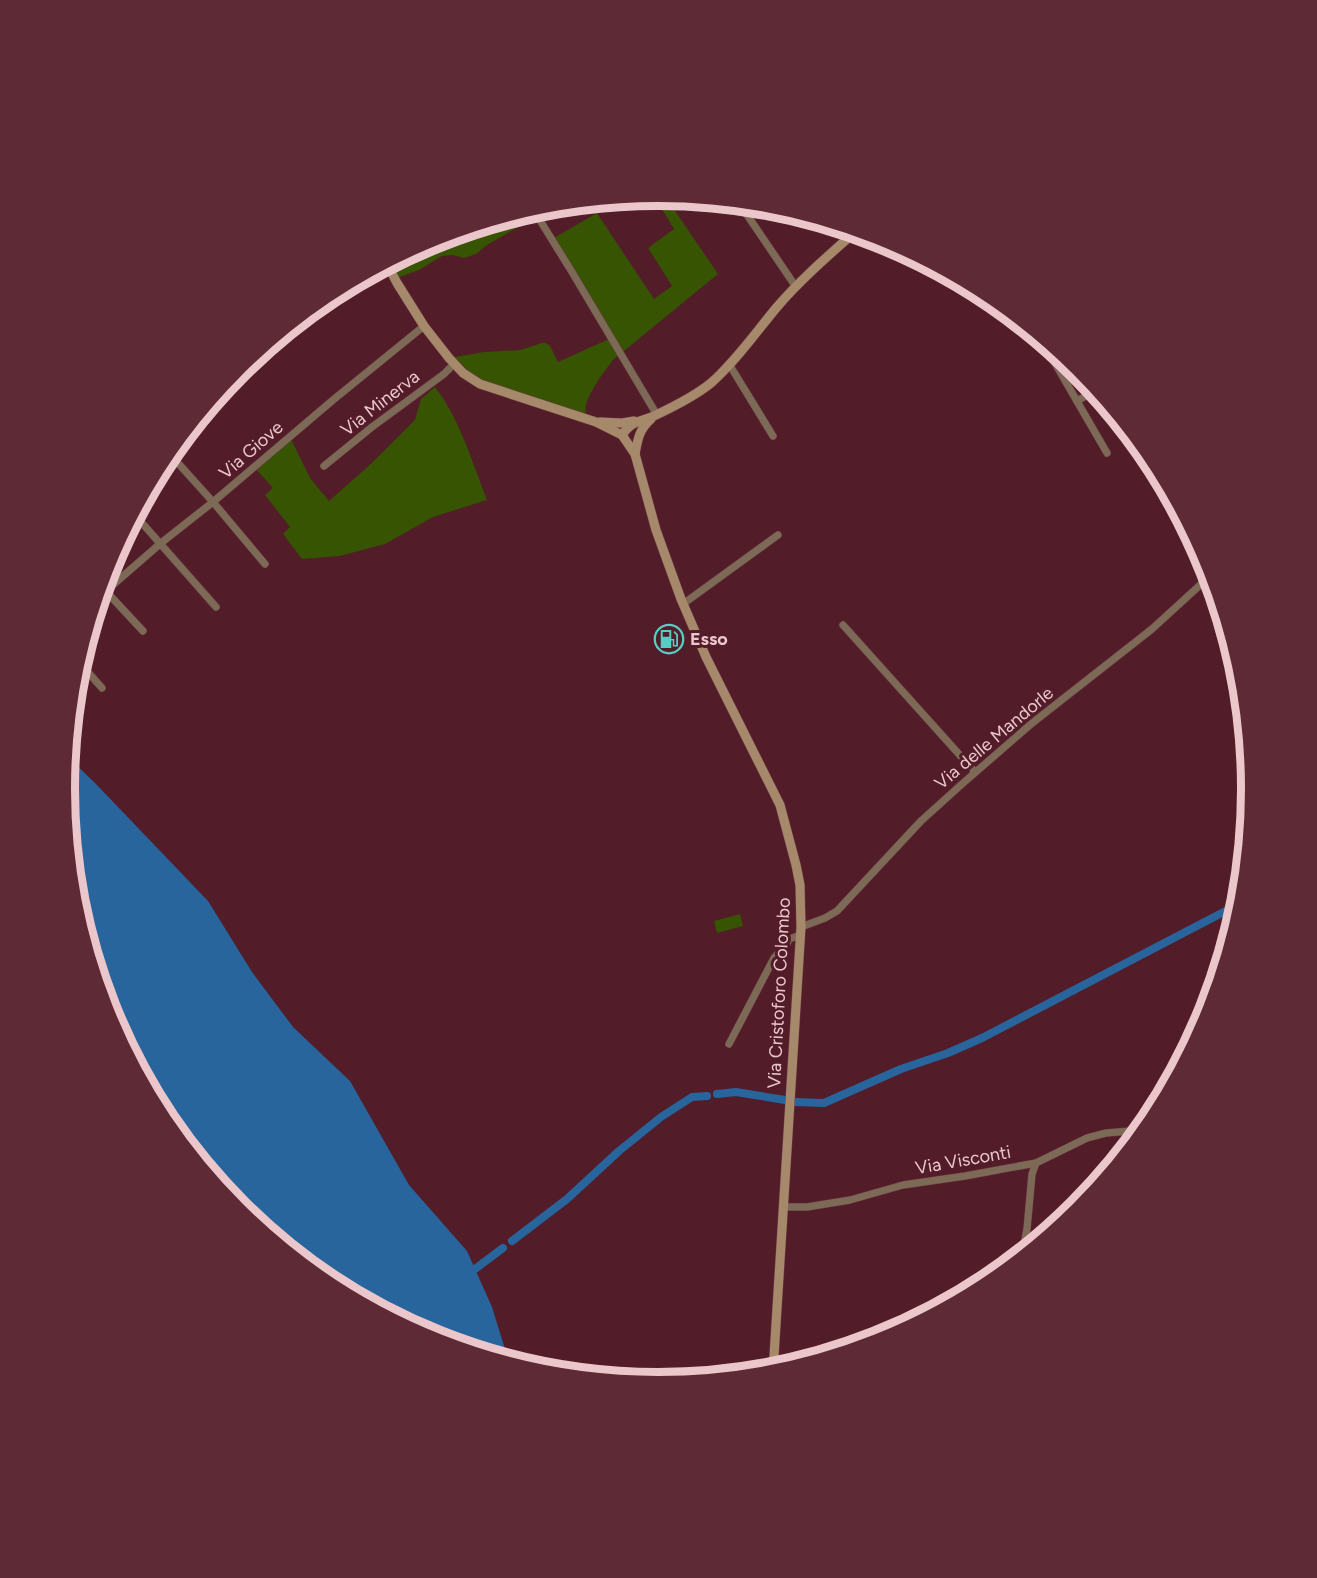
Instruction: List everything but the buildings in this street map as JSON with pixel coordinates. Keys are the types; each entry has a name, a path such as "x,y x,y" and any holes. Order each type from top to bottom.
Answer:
{"main road":[{"path":"391,271 424,326 462,373 480,384 596,422 622,435 628,427 639,424 693,396 712,382 796,286 849,237"},
{"path":"596,422 639,424"},
{"path":"635,454 639,424"},
{"name":"Via Cristoforo Colombo","path":"622,435 635,454 656,530 683,604 706,657 780,805 800,885 801,931 774,1361"}],"street":[{"path":"746,212 796,286"},
{"path":"539,218 655,416"},
{"name":"Via Giove","path":"113,582 213,502 424,326"},
{"path":"1052,359 1107,453"},
{"name":"Via Minerva","path":"324,466 454,364"},
{"path":"729,364 772,436"},
{"path":"1077,401 1088,395"},
{"path":"176,460 265,564"},
{"path":"141,520 216,607"},
{"path":"683,604 778,535"},
{"name":"Via delle Mandorle","path":"729,1044 774,958 789,939 837,911 921,821 975,772 1031,724 1152,629 1204,582"},
{"path":"109,594 143,631"},
{"path":"843,625 975,772"},
{"path":"87,671 102,688"},
{"name":"Via Visconti","path":"784,1207 807,1207 850,1200 903,1185 1036,1163 1087,1138 1106,1133 1131,1131"},
{"path":"1025,1243 1032,1174 1036,1163"},
{"path":"1026,1236 1031,1238"}],"green space":[{"path":"660,206 672,206 718,274 613,360 590,394 586,414 480,384 449,358 484,352 520,350 546,343 558,362 611,338 552,239 597,213 654,299 672,286 648,248 674,229"},
{"path":"527,221 476,254 464,258 453,255 442,256 419,270 394,279 390,271 435,250 471,236"},
{"path":"435,387 452,413 487,500 433,517 385,544 340,556 302,559 283,534 290,527 265,495 273,488 254,467 290,437 310,478 329,501 415,420 421,399"},
{"path":"740,914 743,926 717,933 714,921"}],"water":[{"path":"76,764 208,901 252,972 293,1027 350,1081 409,1185 467,1251 492,1307 506,1353 435,1328 367,1294 303,1252 274,1228 220,1174 196,1144 153,1081 119,1012 106,977 86,903 80,865 76,827"}],"waterway":[{"path":"795,1102 824,1103 901,1069 948,1053 982,1038 1230,909"},
{"path":"717,1094 736,1092 785,1100"},
{"path":"512,1241 567,1199 619,1151 661,1117 692,1097 707,1096"},
{"path":"475,1269 503,1248"}],"place":[{"name":"Esso","path":"669,639"}]}
